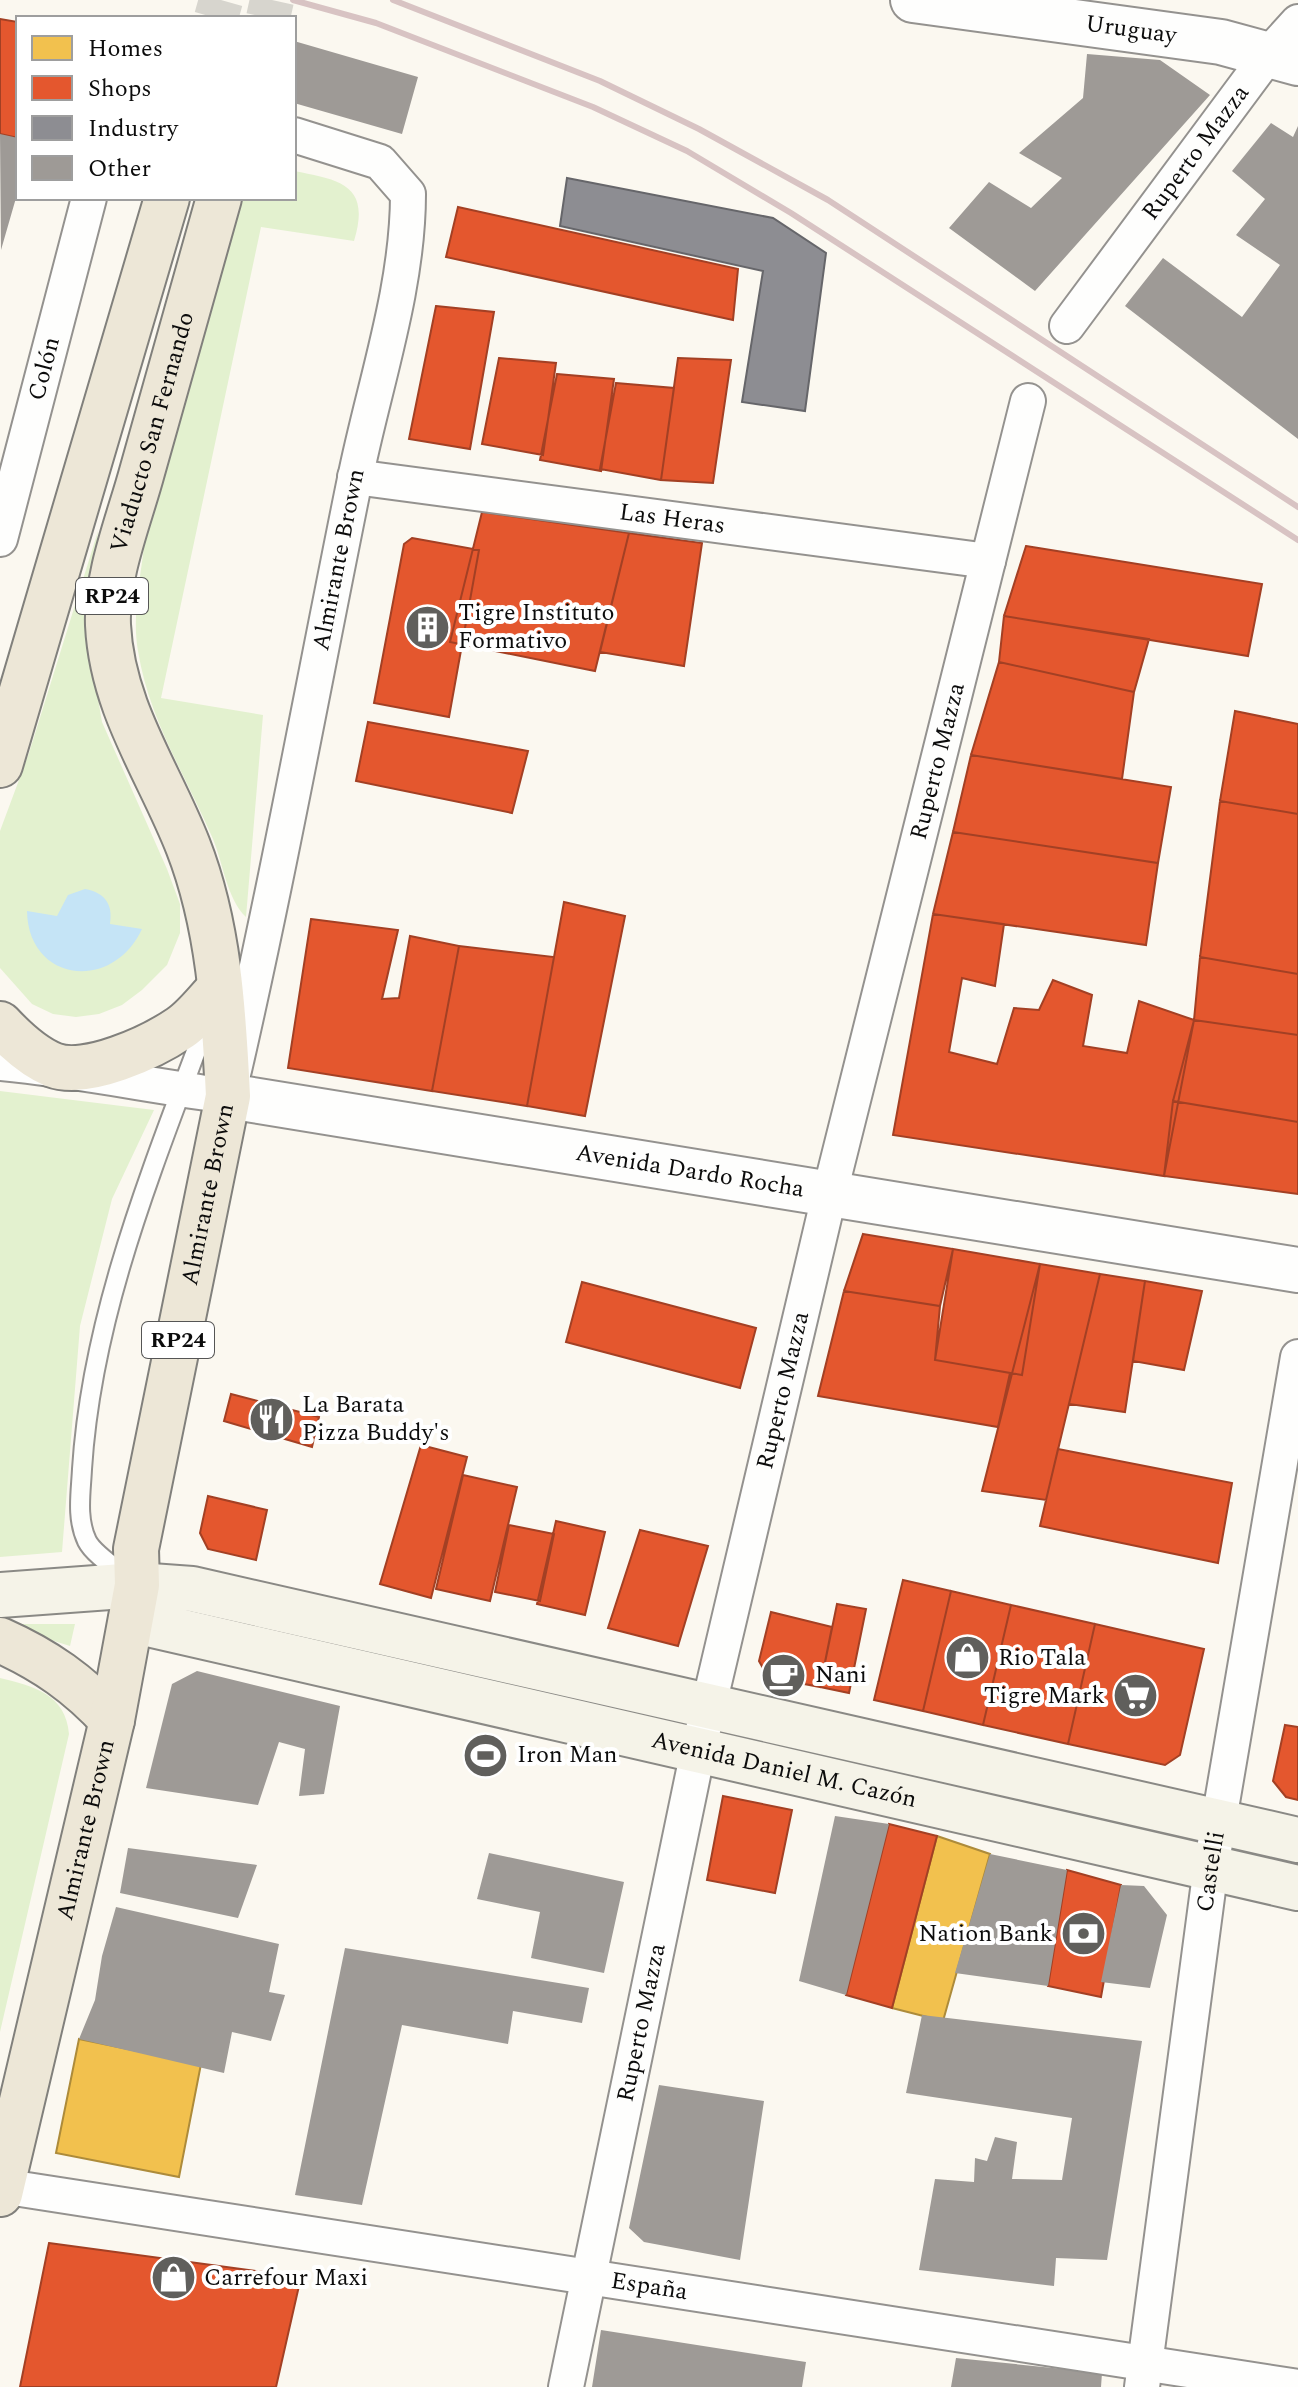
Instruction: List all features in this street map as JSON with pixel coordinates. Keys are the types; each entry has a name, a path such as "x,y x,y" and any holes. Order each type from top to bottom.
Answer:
{"main road":[{"name":"RP24","path":"0,765 166,200"},
{"name":"Viaducto San Fernando","path":"218,200 117,560 108,623 113,670 124,710 188,846 210,915 220,988"},
{"name":"RP24","path":"220,988 228,1096"},
{"path":"0,1024 17,1043 53,1065 81,1070 137,1050 182,1027 220,988"},
{"name":"Almirante Brown","path":"1,2190 112,1720 134,1603 136,1549 228,1096"},
{"name":"Avenida Daniel M. Cazón","path":"134,1603 192,1589 1298,1840"},
{"path":"0,1595 134,1603"},
{"name":"Avenida Daniel M. Cazón","path":"134,1603 698,1751 1298,1888"},
{"path":"0,1640 56,1669 84,1690 112,1720"}],"street":[{"name":"Uruguay","path":"913,0 1221,42 1283,59"},
{"name":"Ruperto Mazza","path":"1067,326 1283,59 1298,22"},
{"name":"Almirante Brown","path":"228,1096 268,923 355,477 408,240 408,194 380,162 296,136"},
{"name":"Colón","path":"0,539 8,477 88,200"},
{"name":"Ruperto Mazza","path":"566,2387 708,1708 830,1192 1028,401"},
{"name":"Las Heras","path":"355,477 988,561"},
{"path":"220,988 268,923"},
{"name":"Avenida Dardo Rocha","path":"0,1063 81,1070 182,1090 830,1192 1298,1270"},
{"name":"Castelli","path":"1143,2374 1211,1867 1298,1357"},
{"name":"España","path":"1,2190 587,2279 1143,2374 1298,2387"}],"lane":[{"path":"134,1603 87,1543 80,1513 85,1425 111,1300 142,1197 220,988"}],"green space":[{"path":"296,171 338,182 355,197 358,208 354,241 261,227 161,698 263,715 246,917 234,901 213,839 159,724 143,676 136,638 136,612 144,547 240,200 296,200"},
{"path":"98,531 87,635 102,722 180,904 180,933 167,965 142,990 122,1005 99,1014 76,1017 53,1014 32,1004 0,968 0,831 29,753"},
{"path":"0,1091 154,1110 112,1199 80,1326 62,1552 0,1557"},
{"path":"0,1624 75,1624 70,1646"},
{"path":"0,1678 36,1689 55,1701 67,1720 69,1734 0,2032"}],"water":[{"path":"85,889 98,893 106,901 110,924 142,929 128,950 112,963 93,970 74,971 56,965 41,953 31,935 27,911 57,916 68,895"}],"building: Homes":[{"path":"937,1836 990,1854 943,2021 892,2008"},
{"path":"79,2039 201,2064 179,2177 56,2153"}],"building: Shops":[{"path":"0,19 16,22 16,138 0,134"},
{"path":"458,207 738,269 733,320 446,257"},
{"path":"436,306 494,312 470,449 409,439"},
{"path":"499,358 556,363 543,455 482,444"},
{"path":"678,358 731,360 713,483 661,480"},
{"path":"557,374 614,379 601,471 540,460"},
{"path":"616,383 674,388 661,480 600,469"},
{"path":"482,512 629,533 595,671 450,642"},
{"path":"629,533 702,543 684,666 600,652"},
{"name":"Tigre Instituto Formativo","path":"412,538 479,550 449,717 374,703 404,544"},
{"path":"1026,546 1262,584 1248,656 1004,616"},
{"path":"1004,616 1149,639 1134,692 999,662"},
{"path":"999,662 1134,692 1122,779 971,755"},
{"path":"1235,711 1298,724 1298,814 1220,801"},
{"path":"368,722 528,751 512,813 356,781"},
{"path":"971,755 1171,787 1158,863 953,832"},
{"path":"1220,801 1298,814 1298,974 1200,957"},
{"path":"953,832 1158,863 1146,945 933,914"},
{"path":"564,902 625,916 585,1116 527,1106"},
{"path":"933,914 1004,924 995,986 962,978 949,1052 997,1064 1014,1008 1039,1010 1053,980 1092,995 1083,1046 1127,1053 1139,1001 1194,1020 1164,1176 893,1135"},
{"path":"311,919 398,930 382,999 399,998 410,936 459,946 432,1091 288,1068"},
{"path":"459,946 554,957 527,1106 432,1091"},
{"path":"1200,957 1298,974 1298,1035 1194,1020"},
{"path":"1194,1020 1298,1035 1298,1122 1173,1101"},
{"path":"1173,1101 1298,1122 1298,1194 1164,1176"},
{"path":"863,1234 953,1249 940,1306 844,1291"},
{"path":"953,1249 1040,1264 1022,1375 935,1360"},
{"path":"1040,1264 1100,1274 1046,1500 982,1491"},
{"path":"1100,1274 1145,1281 1125,1412 1069,1404"},
{"path":"1145,1281 1202,1291 1184,1370 1133,1361"},
{"path":"582,1282 756,1328 740,1388 566,1342"},
{"path":"844,1291 940,1306 935,1360 1010,1373 998,1427 818,1396"},
{"name":"La Barata Pizza Buddy's","path":"231,1394 319,1417 312,1447 224,1421"},
{"path":"421,1445 467,1457 431,1598 380,1584"},
{"path":"1058,1449 1232,1483 1218,1563 1040,1526"},
{"path":"463,1475 517,1487 490,1601 436,1589"},
{"path":"208,1496 267,1510 256,1560 208,1549 200,1533"},
{"path":"556,1521 605,1532 585,1615 537,1604"},
{"path":"509,1525 554,1534 540,1601 495,1592"},
{"path":"640,1530 708,1546 678,1646 608,1628"},
{"path":"903,1580 951,1591 923,1711 874,1700"},
{"name":"Rio Tala","path":"951,1591 1011,1605 983,1725 923,1711"},
{"path":"837,1604 866,1609 849,1693 820,1687"},
{"path":"1011,1605 1095,1624 1068,1744 983,1725"},
{"path":"771,1612 832,1627 820,1687 768,1677 759,1661"},
{"name":"Tigre Mark","path":"1095,1624 1204,1649 1180,1755 1165,1765 1068,1744"},
{"path":"1285,1725 1298,1727 1298,1800 1286,1797 1273,1781"},
{"path":"723,1796 792,1810 775,1893 707,1880"},
{"path":"889,1824 937,1836 892,2008 846,1995"},
{"name":"Nation Bank","path":"1067,1870 1121,1885 1101,1997 1048,1986"},
{"path":"49,2243 301,2277 276,2387 20,2387"}],"building: Industry":[{"path":"567,178 773,218 826,253 805,411 742,402 763,271 560,226"}],"building: Other":[{"path":"296,42 418,77 402,134 296,104"},
{"path":"1087,54 1160,60 1210,95 1035,291 949,228 989,182 1031,208 1062,178 1019,153 1083,98"},
{"path":"1271,123 1293,137 1298,126 1298,439 1125,306 1163,258 1242,317 1280,265 1236,235 1265,199 1232,171"},
{"path":"0,134 16,138 16,198 1,250"},
{"path":"197,1671 340,1706 324,1794 299,1796 305,1749 279,1742 258,1805 146,1788 172,1684"},
{"path":"835,1816 889,1824 846,1995 799,1981"},
{"path":"128,1848 257,1865 238,1918 120,1893"},
{"path":"489,1853 624,1882 604,1973 531,1958 540,1912 477,1899"},
{"path":"990,1854 1067,1870 1048,1986 955,1973"},
{"path":"1121,1885 1144,1886 1167,1915 1150,1988 1101,1982"},
{"path":"116,1907 279,1944 269,1992 285,1995 271,2041 232,2032 224,2073 79,2039 95,2000 102,1956"},
{"path":"345,1948 589,1988 582,2023 513,2011 508,2044 402,2025 362,2205 295,2195"},
{"path":"922,2015 1142,2041 1107,2260 1056,2258 1054,2286 919,2270 935,2179 974,2182 975,2158 987,2161 995,2137 1017,2142 1012,2179 1062,2180 1072,2118 906,2093"},
{"path":"659,2085 764,2101 740,2260 644,2242 629,2228"},
{"path":"601,2330 806,2362 802,2387 592,2387"},
{"path":"956,2358 1102,2373 1101,2387 951,2387"}],"tunnel":[{"path":"217,16 221,0"},
{"path":"268,16 272,0"}],"railway":[{"path":"293,0 376,23 593,107 687,151 791,213 1298,540"},
{"path":"393,0 600,81 699,129 828,200 1298,507"}],"place":[{"name":"Tigre Instituto Formativo","path":"427,627"},
{"name":"La Barata Pizza Buddy's","path":"271,1419"},
{"name":"Rio Tala","path":"967,1658"},
{"name":"Nani","path":"784,1675"},
{"name":"Tigre Mark","path":"1136,1696"},
{"name":"Iron Man","path":"486,1755"},
{"name":"Nation Bank","path":"1084,1934"},
{"name":"Carrefour Maxi","path":"173,2278"}]}
